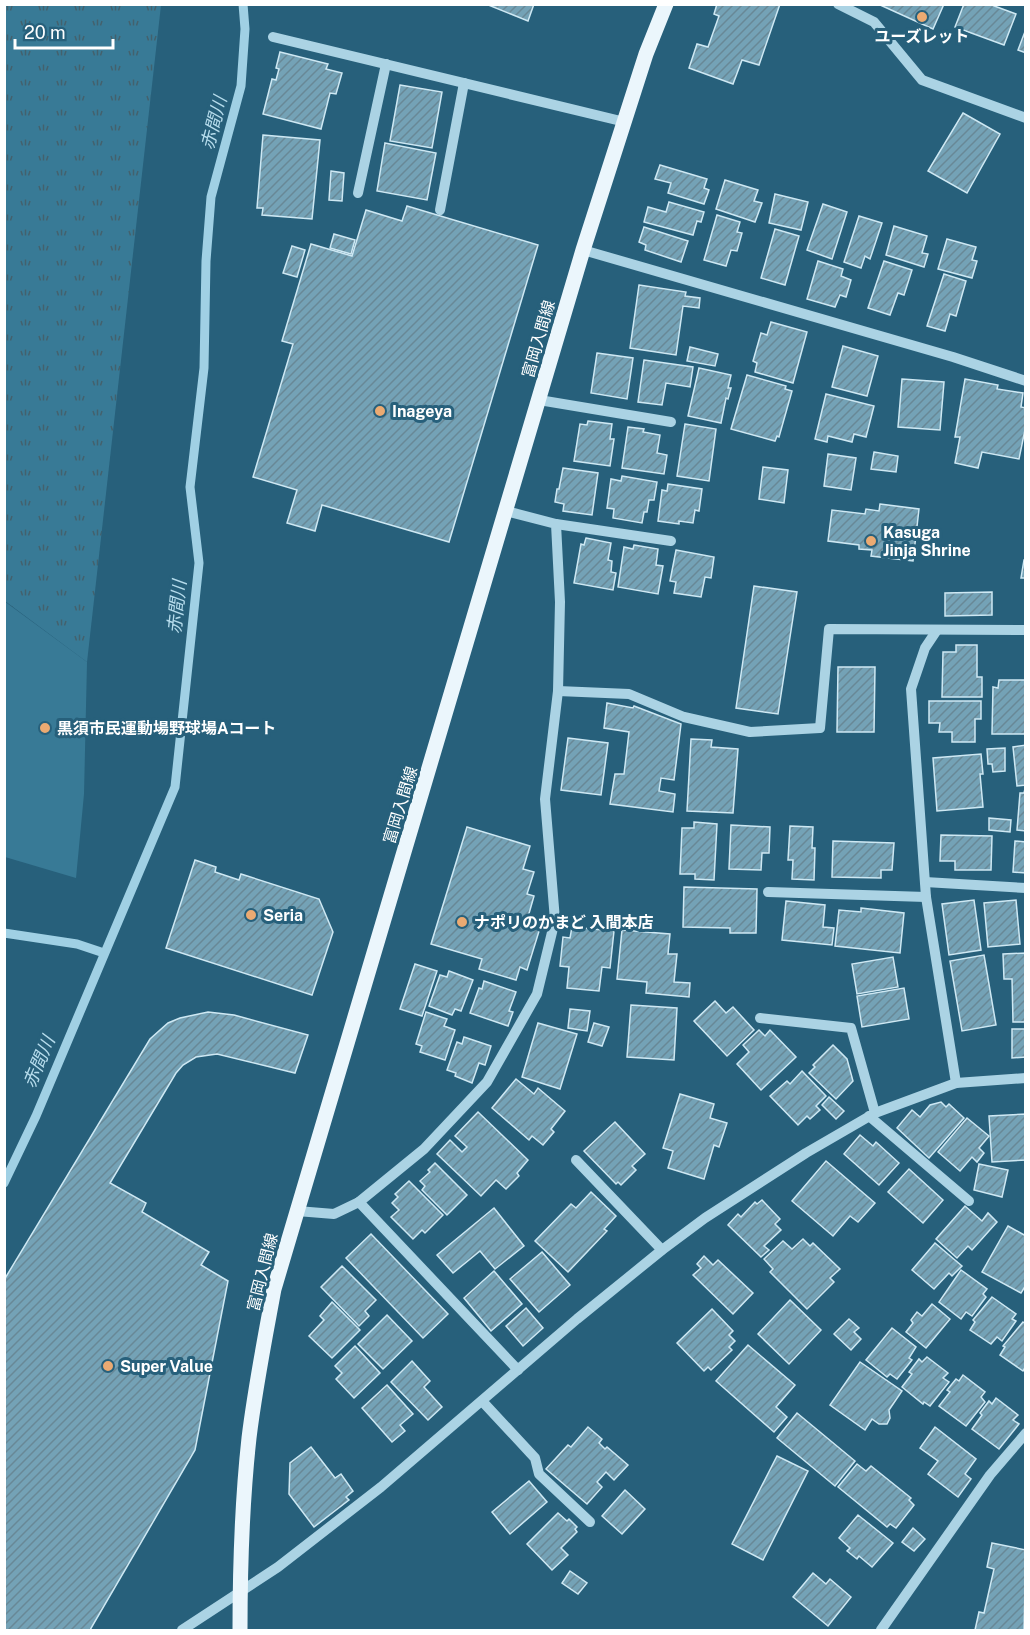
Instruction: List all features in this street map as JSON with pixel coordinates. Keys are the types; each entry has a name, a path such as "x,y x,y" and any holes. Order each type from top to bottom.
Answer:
{"main road":[{"name":"富岡入間線","path":"240,1630 243,1520 248,1450 274,1289 583,250 646,54 666,4"}],"street":[{"path":"838,4 874,22 922,80 1026,118"},
{"path":"273,37 625,122"},
{"path":"358,193 386,64"},
{"path":"441,210 464,83"},
{"path":"583,250 953,357 1026,381"},
{"path":"539,400 671,422"},
{"path":"506,511 556,524 671,541"},
{"path":"297,1210 334,1214 359,1202 424,1149 487,1082 537,994 555,920 545,799 558,691 560,602 556,524"},
{"path":"558,691 629,694 684,717 750,732 820,728 829,629 1026,630"},
{"path":"937,630 926,648 911,689 925,882 956,1083"},
{"path":"925,882 1026,888"},
{"path":"768,892 927,897"},
{"path":"760,1018 851,1029 872,1115 969,1201"},
{"path":"183,1630 278,1567 381,1487 577,1318 705,1218 872,1115 956,1083 1026,1078"},
{"path":"576,1160 662,1250"},
{"path":"359,1202 518,1370"},
{"path":"483,1401 535,1458 538,1474 590,1522"},
{"path":"881,1630 990,1475 1026,1433"}],"green space":[{"path":"5,4 161,5 87,662 5,601"},
{"name":"黒須市民運動場野球場Aコート","path":"4,601 87,662 84,794 76,878 5,857"}],"building":[{"path":"486,4 534,4 528,21"},
{"path":"717,4 780,4 759,65 742,60 733,84 689,68 697,44 708,47 719,16 714,14"},
{"name":"ユーズレット","path":"878,4 944,4 933,29"},
{"path":"964,4 989,4 1016,14 1004,45 955,27"},
{"path":"1026,29 1026,53 1018,50"},
{"path":"280,52 328,64 326,69 342,73 336,94 330,93 321,129 263,114 272,79 276,80"},
{"path":"400,85 442,92 432,148 390,141"},
{"path":"963,113 1000,134 967,193 928,171"},
{"path":"263,135 320,140 312,219 262,215 263,208 257,208"},
{"path":"385,143 436,153 427,200 377,191"},
{"path":"660,165 707,179 704,188 709,190 704,204 668,193 671,183 655,179"},
{"path":"331,171 344,173 342,201 329,200"},
{"path":"725,180 758,190 754,201 762,203 755,222 716,209"},
{"path":"775,194 808,202 801,230 769,223"},
{"path":"669,202 704,212 701,222 697,221 693,235 644,222 648,207 666,212"},
{"path":"823,204 847,212 832,259 807,250"},
{"name":"Inageya","path":"407,206 538,245 449,542 322,505 315,531 287,523 297,490 253,477 293,344 282,341 311,244 352,256 366,210 402,221"},
{"path":"717,215 740,222 737,232 742,233 737,251 731,250 726,266 704,260"},
{"path":"859,216 882,223 870,259 865,256 861,268 844,262"},
{"path":"894,226 927,236 922,253 928,254 924,267 886,255"},
{"path":"644,227 688,241 681,262 645,250 646,245 639,242"},
{"path":"775,229 799,236 785,285 761,278"},
{"path":"334,234 355,240 351,254 330,248"},
{"path":"947,239 976,247 972,260 977,261 972,278 938,269"},
{"path":"292,246 305,250 297,277 283,273"},
{"path":"818,261 843,269 841,276 851,280 846,297 840,295 835,307 807,299"},
{"path":"884,261 912,270 904,295 898,293 890,315 868,308"},
{"path":"944,274 966,281 956,316 950,314 945,331 927,326"},
{"path":"639,285 686,292 685,296 700,298 699,308 683,306 676,355 630,348"},
{"path":"771,322 807,332 793,383 755,372 757,363 753,361 761,333 767,335"},
{"path":"843,346 878,356 867,396 832,387"},
{"path":"690,347 718,354 715,366 687,361"},
{"path":"597,353 633,358 627,399 591,393"},
{"path":"644,360 693,367 690,387 666,383 662,405 638,402"},
{"path":"699,368 731,375 728,388 731,388 728,399 726,398 721,423 688,416"},
{"path":"747,375 786,386 785,389 792,391 779,437 777,436 775,441 731,429"},
{"path":"902,379 944,382 940,430 898,427"},
{"path":"965,379 998,385 997,389 1023,393 1021,407 1026,408 1026,425 1019,459 982,452 978,468 955,463 960,437 955,437"},
{"path":"826,394 874,406 866,437 854,434 852,442 828,436 827,442 815,439"},
{"path":"588,421 612,424 610,439 614,439 610,466 574,461 580,424 587,425"},
{"path":"685,424 716,429 709,481 677,476"},
{"path":"628,427 644,429 643,432 660,435 657,453 667,455 664,474 622,468"},
{"path":"874,452 898,456 896,472 871,469"},
{"path":"828,454 856,458 851,490 824,486"},
{"path":"763,467 788,470 784,503 759,499"},
{"path":"563,468 598,473 592,515 563,511 564,504 555,502"},
{"path":"622,476 657,482 654,500 649,500 642,523 613,518 614,509 607,508 611,479 621,481"},
{"path":"668,484 702,489 699,511 695,510 693,523 658,521 662,490 667,491"},
{"path":"880,504 919,509 913,561 871,556 872,550 859,549 859,545 828,541 832,510 865,514 866,509 879,511"},
{"path":"586,538 611,543 608,560 612,561 611,572 616,573 613,590 574,583 581,544 584,545"},
{"path":"634,545 658,549 656,565 663,566 658,594 618,587 624,547 633,549"},
{"path":"676,550 714,557 711,578 705,577 701,597 674,593 676,582 670,581"},
{"path":"1024,560 1026,560 1026,578 1021,578"},
{"path":"754,586 797,592 778,714 736,708"},
{"path":"992,592 992,615 945,616 945,593"},
{"path":"956,645 977,645 977,677 982,677 982,697 942,697 943,652 956,652"},
{"path":"838,667 875,667 874,732 837,732"},
{"path":"999,680 1026,680 1026,734 992,734 993,687 998,688"},
{"path":"929,701 981,701 981,719 975,719 975,742 952,742 952,732 939,732 940,723 929,723"},
{"path":"607,703 633,708 634,706 681,724 674,780 661,778 659,791 675,794 673,812 610,804 615,774 624,774 629,732 604,728"},
{"path":"568,738 608,743 601,795 561,790"},
{"path":"691,739 712,740 711,747 738,749 733,813 687,811"},
{"path":"1026,745 1026,785 1017,786 1013,747"},
{"path":"1005,748 1005,771 993,772 992,764 988,764 987,749"},
{"path":"981,754 983,807 937,811 933,758"},
{"path":"1025,789 1026,831 1017,830 1020,793 1024,793"},
{"path":"989,818 1011,820 1010,832 989,830"},
{"path":"694,822 717,824 714,880 695,879 695,874 680,874 682,828 694,828"},
{"path":"731,825 770,827 769,853 762,853 761,870 729,869"},
{"path":"790,826 813,827 814,880 792,879 793,860 788,860"},
{"path":"467,827 530,846 523,869 534,872 527,894 534,896 526,924 540,928 527,970 520,967 516,980 479,969 482,959 431,944"},
{"path":"941,835 992,836 991,870 955,870 955,861 940,861"},
{"path":"833,841 894,843 892,870 881,870 881,878 832,877"},
{"path":"1015,841 1026,842 1026,873 1013,872"},
{"name":"Seria","path":"195,860 216,867 215,872 239,880 241,874 319,899 333,932 312,995 166,948"},
{"path":"684,887 757,889 756,933 730,933 730,928 683,927"},
{"path":"974,900 981,950 949,955 942,904"},
{"path":"1016,900 1020,944 988,947 984,903"},
{"path":"786,901 825,905 823,927 834,928 832,945 782,940"},
{"path":"861,908 904,913 900,953 835,946 839,910 861,912"},
{"path":"572,927 614,931 610,968 602,967 599,991 567,988 569,967 560,966 563,937 570,938"},
{"path":"622,930 670,934 668,954 677,954 674,982 690,983 689,997 646,993 647,982 617,979"},
{"path":"1026,953 1026,1022 1013,1022 1012,979 1004,979 1003,954"},
{"path":"984,955 996,1025 962,1031 950,961"},
{"path":"893,957 898,987 857,994 852,964"},
{"path":"415,964 437,971 422,1016 400,1009"},
{"path":"449,971 473,980 461,1011 455,1009 452,1015 429,1006 440,975 447,977"},
{"path":"484,981 516,992 509,1011 513,1012 508,1026 470,1013"},
{"path":"904,988 909,1019 862,1027 857,996"},
{"path":"715,1001 726,1013 733,1007 754,1030 727,1056 694,1021"},
{"path":"631,1005 677,1008 674,1060 627,1057"},
{"path":"570,1009 590,1011 587,1031 568,1028"},
{"name":"Super Value","path":"208,1012 234,1015 308,1035 295,1073 217,1054 196,1057 183,1065 110,1183 146,1203 142,1212 209,1252 201,1265 228,1281 195,1450 90,1630 4,1630 4,1280 150,1039 168,1023"},
{"path":"426,1012 447,1019 444,1026 455,1030 445,1060 420,1052 422,1046 416,1044"},
{"path":"538,1023 577,1034 560,1089 522,1077"},
{"path":"594,1023 609,1027 602,1046 588,1042"},
{"path":"1012,1029 1026,1029 1026,1057 1012,1058"},
{"path":"759,1030 765,1036 770,1030 796,1057 761,1090 737,1064 749,1052 743,1045"},
{"path":"464,1037 491,1046 485,1065 479,1063 472,1083 447,1070 457,1042 462,1044"},
{"path":"833,1045 847,1059 853,1081 836,1099 809,1073 815,1067 813,1065"},
{"path":"802,1071 826,1096 816,1106 820,1110 810,1119 807,1116 798,1125 770,1096 787,1081 790,1084"},
{"path":"516,1079 534,1094 538,1088 565,1111 551,1129 554,1132 543,1145 532,1136 529,1140 492,1108"},
{"path":"680,1094 714,1104 710,1118 727,1123 719,1147 714,1145 704,1179 668,1168 673,1151 663,1148"},
{"path":"829,1097 844,1111 836,1119 822,1105"},
{"path":"941,1102 946,1107 949,1104 964,1118 929,1158 897,1128 912,1110 920,1117 930,1105"},
{"path":"478,1112 528,1160 517,1173 519,1176 506,1189 496,1180 481,1196 437,1154 450,1140 462,1152 467,1147 455,1136"},
{"path":"1026,1114 1026,1160 992,1162 989,1116"},
{"path":"967,1118 989,1136 979,1148 984,1153 977,1162 972,1157 960,1171 938,1152"},
{"path":"615,1122 645,1154 632,1166 636,1170 621,1185 618,1182 616,1184 584,1151"},
{"path":"860,1135 873,1146 876,1142 899,1163 879,1185 844,1154"},
{"path":"826,1161 875,1203 858,1222 850,1216 833,1236 792,1201"},
{"path":"435,1163 467,1195 447,1215 422,1190 425,1186 420,1181 430,1172 428,1170"},
{"path":"979,1164 1008,1170 1002,1197 974,1190"},
{"path":"909,1169 943,1200 923,1223 888,1192"},
{"path":"409,1181 443,1215 425,1233 422,1230 413,1239 391,1217 399,1210 392,1203 398,1197 395,1194"},
{"path":"591,1192 616,1216 604,1229 607,1231 568,1272 535,1241 571,1204 576,1208"},
{"path":"762,1200 780,1219 775,1224 781,1230 764,1246 769,1250 761,1257 728,1225 738,1214 741,1217 755,1202 757,1204"},
{"path":"965,1206 982,1221 988,1213 997,1222 972,1250 968,1246 957,1258 936,1239"},
{"path":"494,1208 524,1246 495,1269 480,1251 453,1273 437,1255"},
{"path":"1008,1226 1026,1236 1026,1285 1021,1293 982,1272"},
{"path":"371,1234 448,1314 423,1338 346,1258"},
{"path":"803,1239 810,1246 813,1243 840,1269 830,1278 834,1282 807,1309 770,1272 773,1269 764,1259 783,1241 792,1249"},
{"path":"935,1243 962,1266 952,1276 949,1273 934,1289 912,1270"},
{"path":"542,1252 570,1285 539,1312 510,1279"},
{"path":"704,1256 713,1265 718,1260 753,1293 733,1314 693,1275 701,1268 697,1264"},
{"path":"342,1266 376,1300 365,1311 369,1316 359,1326 321,1287"},
{"path":"961,1270 987,1289 983,1294 986,1297 972,1316 966,1312 961,1319 939,1302"},
{"path":"494,1271 522,1304 491,1331 464,1298"},
{"path":"992,1297 1016,1314 1012,1319 1016,1321 1002,1341 997,1337 991,1344 970,1330 975,1322 973,1320"},
{"path":"790,1300 821,1330 789,1364 758,1334"},
{"path":"332,1302 360,1330 332,1358 309,1336 324,1320 320,1316"},
{"path":"932,1304 950,1319 926,1348 906,1332 917,1312 922,1316"},
{"path":"526,1308 543,1328 523,1346 506,1326"},
{"path":"712,1309 733,1331 729,1335 735,1341 729,1347 732,1350 711,1370 708,1367 704,1371 677,1343"},
{"path":"387,1315 412,1341 383,1369 358,1344"},
{"path":"849,1319 859,1328 854,1332 861,1339 851,1350 834,1334"},
{"path":"1023,1322 1026,1324 1026,1366 1023,1371 1000,1355 1005,1347 1003,1346"},
{"path":"892,1328 916,1347 909,1358 912,1360 897,1379 890,1374 887,1377 866,1360"},
{"path":"748,1345 795,1385 776,1407 787,1417 774,1432 716,1381"},
{"path":"355,1346 380,1373 354,1398 336,1379 342,1373 335,1366"},
{"path":"927,1357 948,1373 943,1378 949,1382 930,1406 924,1402 923,1404 902,1387 912,1374 909,1372 919,1359 922,1362"},
{"path":"412,1361 430,1381 424,1387 442,1407 428,1420 391,1382"},
{"path":"860,1362 902,1391 889,1410 890,1418 887,1424 879,1424 872,1419 865,1430 830,1405"},
{"path":"963,1375 985,1392 981,1397 985,1402 966,1426 939,1406 950,1392 947,1390 956,1379 959,1381"},
{"path":"387,1385 413,1414 400,1425 405,1431 392,1442 362,1408"},
{"path":"996,1398 1018,1415 1013,1420 1019,1424 999,1449 972,1429 989,1401 992,1404"},
{"path":"797,1413 855,1461 835,1486 777,1438"},
{"path":"588,1427 602,1439 599,1443 605,1449 607,1447 628,1465 614,1480 606,1472 597,1482 602,1487 587,1504 546,1469 568,1445 571,1447"},
{"path":"935,1427 976,1459 965,1474 971,1479 958,1497 928,1474 938,1461 920,1448"},
{"path":"311,1447 335,1478 341,1474 353,1491 346,1497 349,1500 314,1527 289,1494 290,1463"},
{"path":"777,1456 808,1471 763,1560 732,1544"},
{"path":"857,1464 866,1471 871,1466 911,1498 909,1500 914,1505 896,1528 890,1524 887,1527 838,1487"},
{"path":"529,1481 547,1502 510,1534 492,1512"},
{"path":"625,1490 645,1509 622,1534 602,1516"},
{"path":"558,1513 577,1527 575,1529 577,1532 561,1548 568,1555 552,1570 527,1544"},
{"path":"858,1515 893,1543 872,1567 859,1556 857,1559 847,1551 850,1548 839,1538"},
{"path":"913,1528 925,1539 914,1551 902,1542"},
{"path":"992,1543 1026,1550 1024,1630 975,1630 979,1612 984,1613 994,1569 987,1567"},
{"path":"570,1571 587,1583 578,1594 562,1583"},
{"path":"813,1573 826,1584 830,1579 851,1597 828,1626 793,1597"}],"waterway":[{"name":"赤間川","path":"4,1183 36,1116 175,787 199,563 190,487 204,368 206,261 211,197 241,86 245,29 243,4"},
{"path":"4,933 77,944 104,953"}],"place":[{"name":"ユーズレット","path":"922,17"},
{"name":"Inageya","path":"380,411"},
{"name":"Kasuga Jinja Shrine","path":"871,541"},
{"name":"黒須市民運動場野球場Aコート","path":"45,728"},
{"name":"Seria","path":"251,915"},
{"name":"ナポリのかまど 入間本店","path":"462,922"},
{"name":"Super Value","path":"108,1366"}]}
